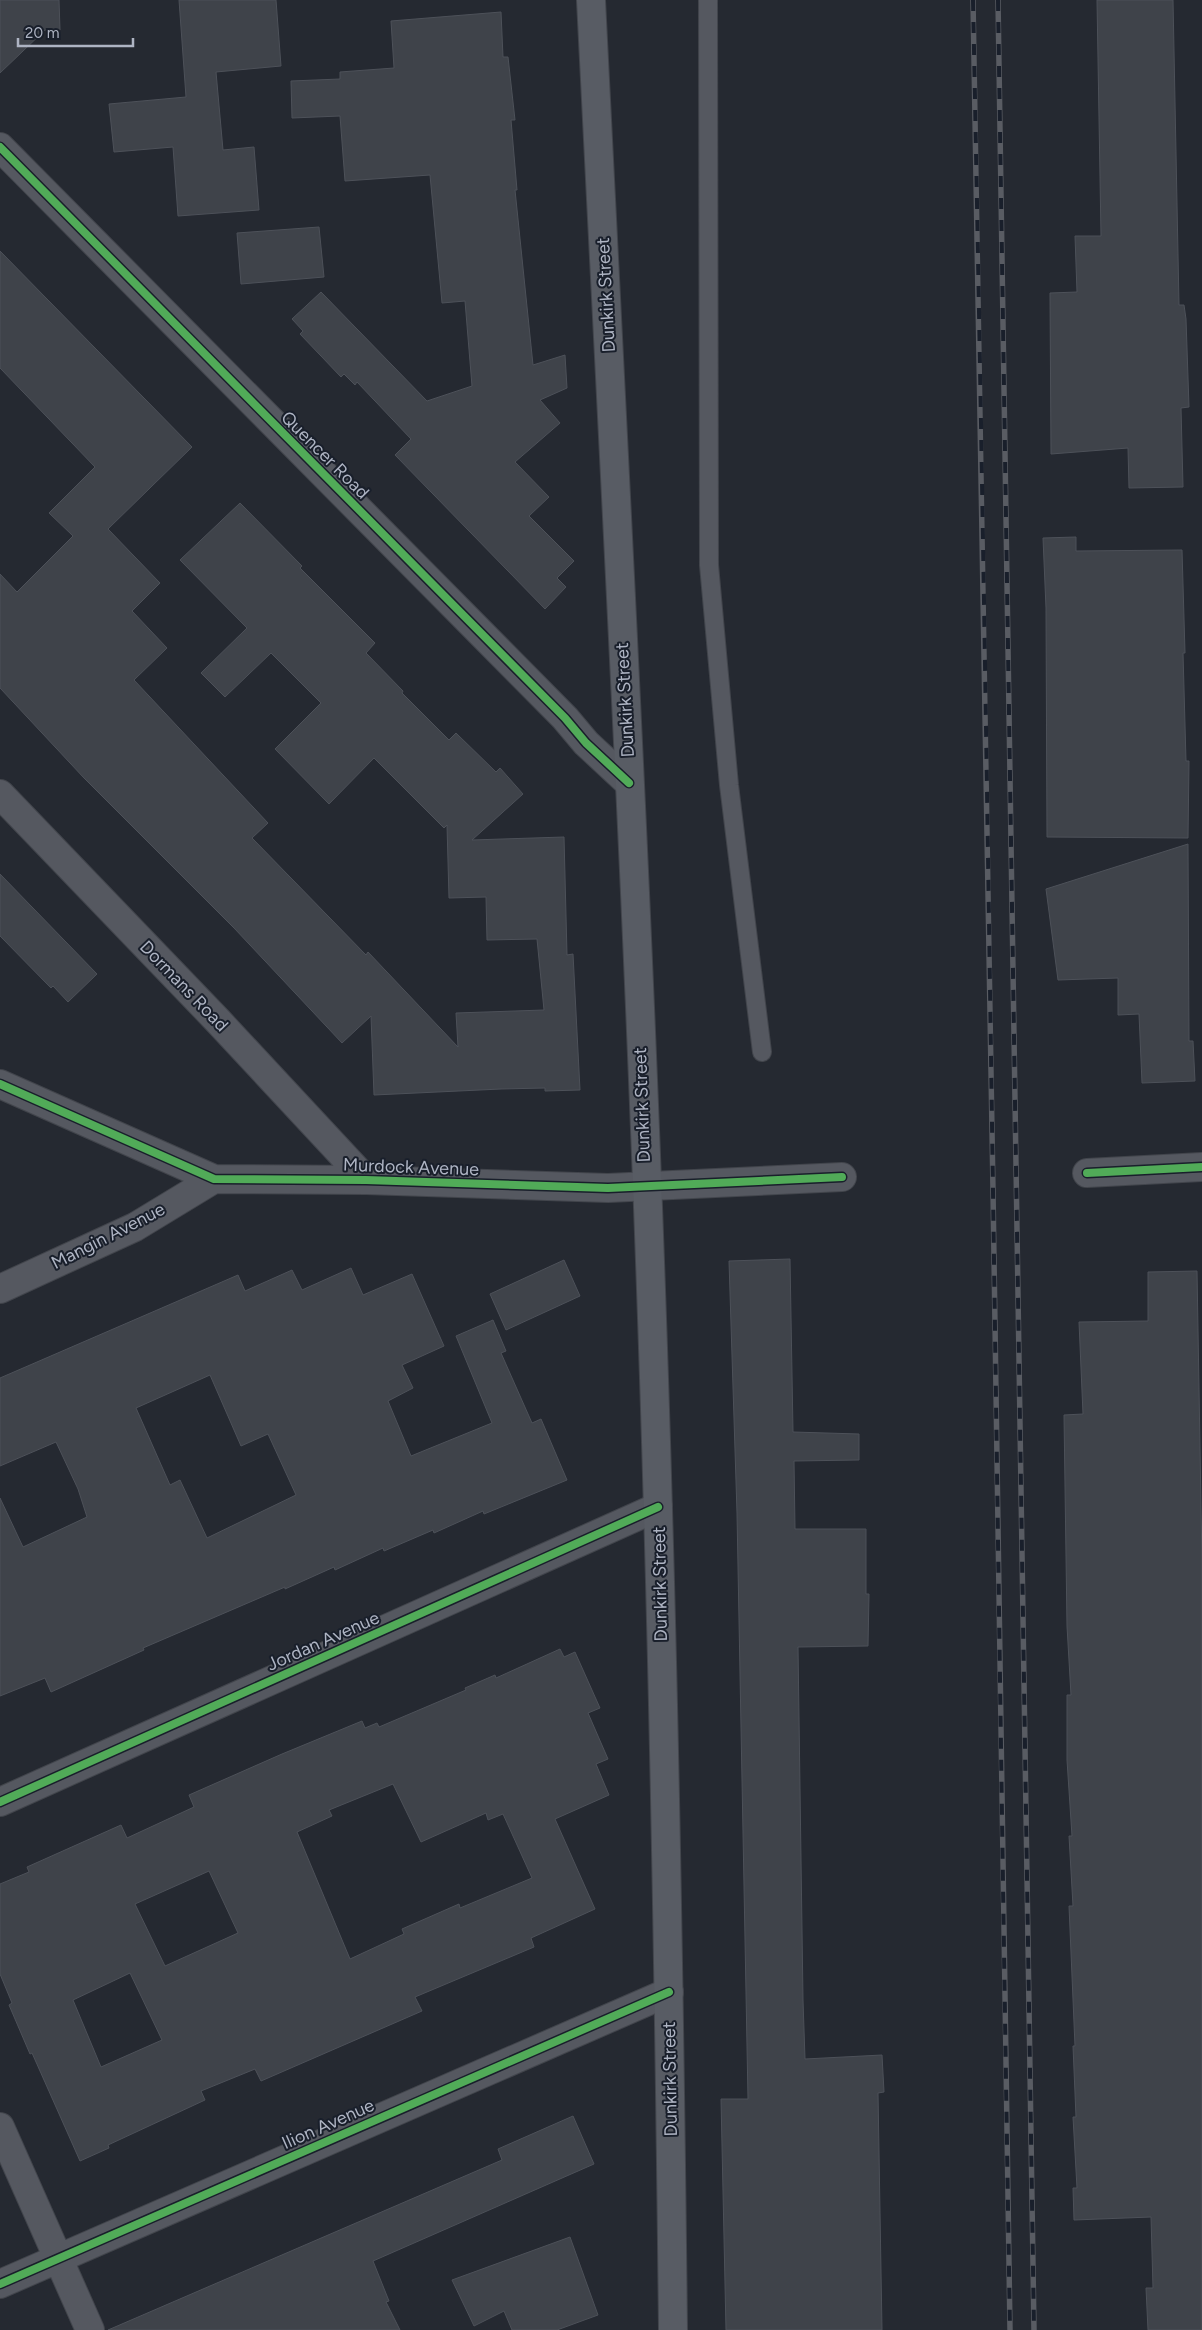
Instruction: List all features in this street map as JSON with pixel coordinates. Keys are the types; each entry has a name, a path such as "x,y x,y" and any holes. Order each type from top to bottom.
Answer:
{"main road":[{"name":"Dunkirk Street","path":"591,0 629,783 658,1507 669,1992 673,2330"}],"street":[{"name":"Quencer Road","path":"0,147 565,718 586,742 629,783"},
{"name":"Dormans Road","path":"0,794 219,1022 366,1180"},
{"name":"Murdock Avenue","path":"0,1084 214,1179 366,1180 608,1188 842,1177"},
{"path":"1086,1173 1202,1167"},
{"name":"Mangin Avenue","path":"0,1289 135,1227 214,1179"},
{"name":"Jordan Avenue","path":"0,1802 658,1507"},
{"name":"Ilion Avenue","path":"0,2284 669,1992"},
{"path":"0,2127 90,2330"}],"lane":[{"path":"708,0 709,565 729,785 762,1052"}],"building":[{"path":"0,0 59,0 60,30 45,30 0,73"},
{"path":"179,0 276,0 281,66 216,72 223,150 254,147 259,210 178,216 173,147 114,152 109,104 186,97"},
{"path":"1097,0 1173,0 1179,305 1184,305 1186,319 1189,407 1181,408 1183,487 1129,488 1128,448 1051,454 1050,293 1077,292 1075,236 1101,236"},
{"path":"501,12 503,57 508,57 515,120 511,120 517,190 515,190 533,365 565,355 567,388 540,400 560,423 515,462 549,497 529,516 574,561 557,578 566,587 545,609 395,455 411,439 357,382 355,385 344,374 341,377 300,334 303,331 292,319 321,292 427,401 472,386 465,301 442,303 430,175 345,181 340,116 292,118 291,81 340,79 340,72 394,68 391,21"},
{"path":"319,227 324,277 241,284 237,233"},
{"path":"0,251 192,447 108,529 160,583 132,611 167,648 134,680 268,823 252,838 366,955 368,952 458,1047 456,1013 544,1010 537,939 487,940 486,897 449,898 447,825 444,828 374,758 329,804 275,749 321,703 271,653 225,697 201,673 247,628 180,560 240,503 302,566 300,568 375,643 366,653 403,691 402,693 449,740 456,733 496,772 500,768 523,794 472,840 564,837 567,955 573,954 580,1090 545,1091 545,1088 501,1089 374,1095 371,1016 342,1043 234,928 84,778 0,688 0,574 17,592 73,536 49,513 95,467 0,368"},
{"path":"1076,537 1076,551 1182,550 1186,761 1189,761 1188,838 1047,837 1046,608 1043,538"},
{"path":"1188,844 1189,1041 1193,1041 1195,1081 1142,1083 1139,1014 1118,1015 1118,978 1058,980 1046,889"},
{"path":"0,874 97,974 68,1002 53,986 51,988 0,936"},
{"path":"790,1259 793,1432 859,1434 859,1460 794,1461 795,1529 866,1529 866,1594 869,1594 868,1646 798,1647 803,2000 805,2059 882,2055 884,2092 878,2093 882,2330 726,2330 721,2099 748,2099 737,1513 729,1261"},
{"path":"564,1260 580,1296 506,1330 490,1294"},
{"path":"351,1268 363,1295 412,1274 444,1346 402,1365 413,1388 388,1401 411,1456 492,1423 456,1336 493,1320 506,1351 501,1353 532,1423 541,1419 567,1480 484,1514 483,1511 434,1533 433,1530 384,1551 383,1548 335,1570 334,1567 285,1589 285,1587 143,1648 144,1650 51,1692 45,1678 0,1696 0,1498 23,1547 87,1517 78,1489 56,1442 0,1466 0,1378 238,1275 245,1291 292,1270 302,1290","holes":["210,1375 241,1446 268,1434 296,1495 207,1538 180,1480 170,1485 136,1408"]},
{"path":"1197,1271 1202,1565 1202,2330 1148,2330 1146,2288 1153,2288 1151,2217 1074,2220 1073,2188 1077,2188 1073,2117 1076,2117 1073,2046 1075,2046 1069,1906 1073,1906 1069,1836 1072,1836 1067,1760 1067,1695 1071,1695 1067,1626 1064,1415 1083,1414 1079,1322 1148,1321 1148,1272"},
{"path":"560,1649 564,1657 575,1652 600,1708 588,1713 608,1759 596,1764 609,1795 555,1819 595,1909 531,1938 534,1947 415,1997 422,2011 261,2081 255,2069 201,2091 205,2100 108,2145 109,2148 80,2161 9,2005 12,2003 0,1974 0,1884 29,1872 27,1867 121,1825 127,1838 194,1807 189,1795 282,1754 362,1721 365,1728 377,1723 379,1727 466,1690 465,1688 495,1675 496,1678","holes":["393,1784 421,1842 486,1813 488,1820 503,1814 532,1878 460,1908 459,1904 402,1929 404,1934 350,1959 297,1832 332,1816 329,1810","209,1871 238,1933 165,1966 135,1904","130,1973 162,2040 101,2067 73,2000"]},
{"path":"573,2116 594,2164 373,2261 389,2301 386,2302 400,2330 108,2330 502,2160 498,2149"},
{"path":"570,2237 598,2315 557,2330 512,2330 504,2311 474,2326 452,2280"}],"railway":[{"path":"973,0 984,583 1010,2330"},
{"path":"998,0 1034,2330"}],"cycle path":[{"path":"0,147 565,718 586,743 629,783"},
{"path":"0,1084 214,1179 366,1180 608,1188 842,1177"},
{"path":"1087,1173 1202,1167"},
{"path":"0,1802 658,1507"},
{"path":"0,2284 669,1992"}]}
